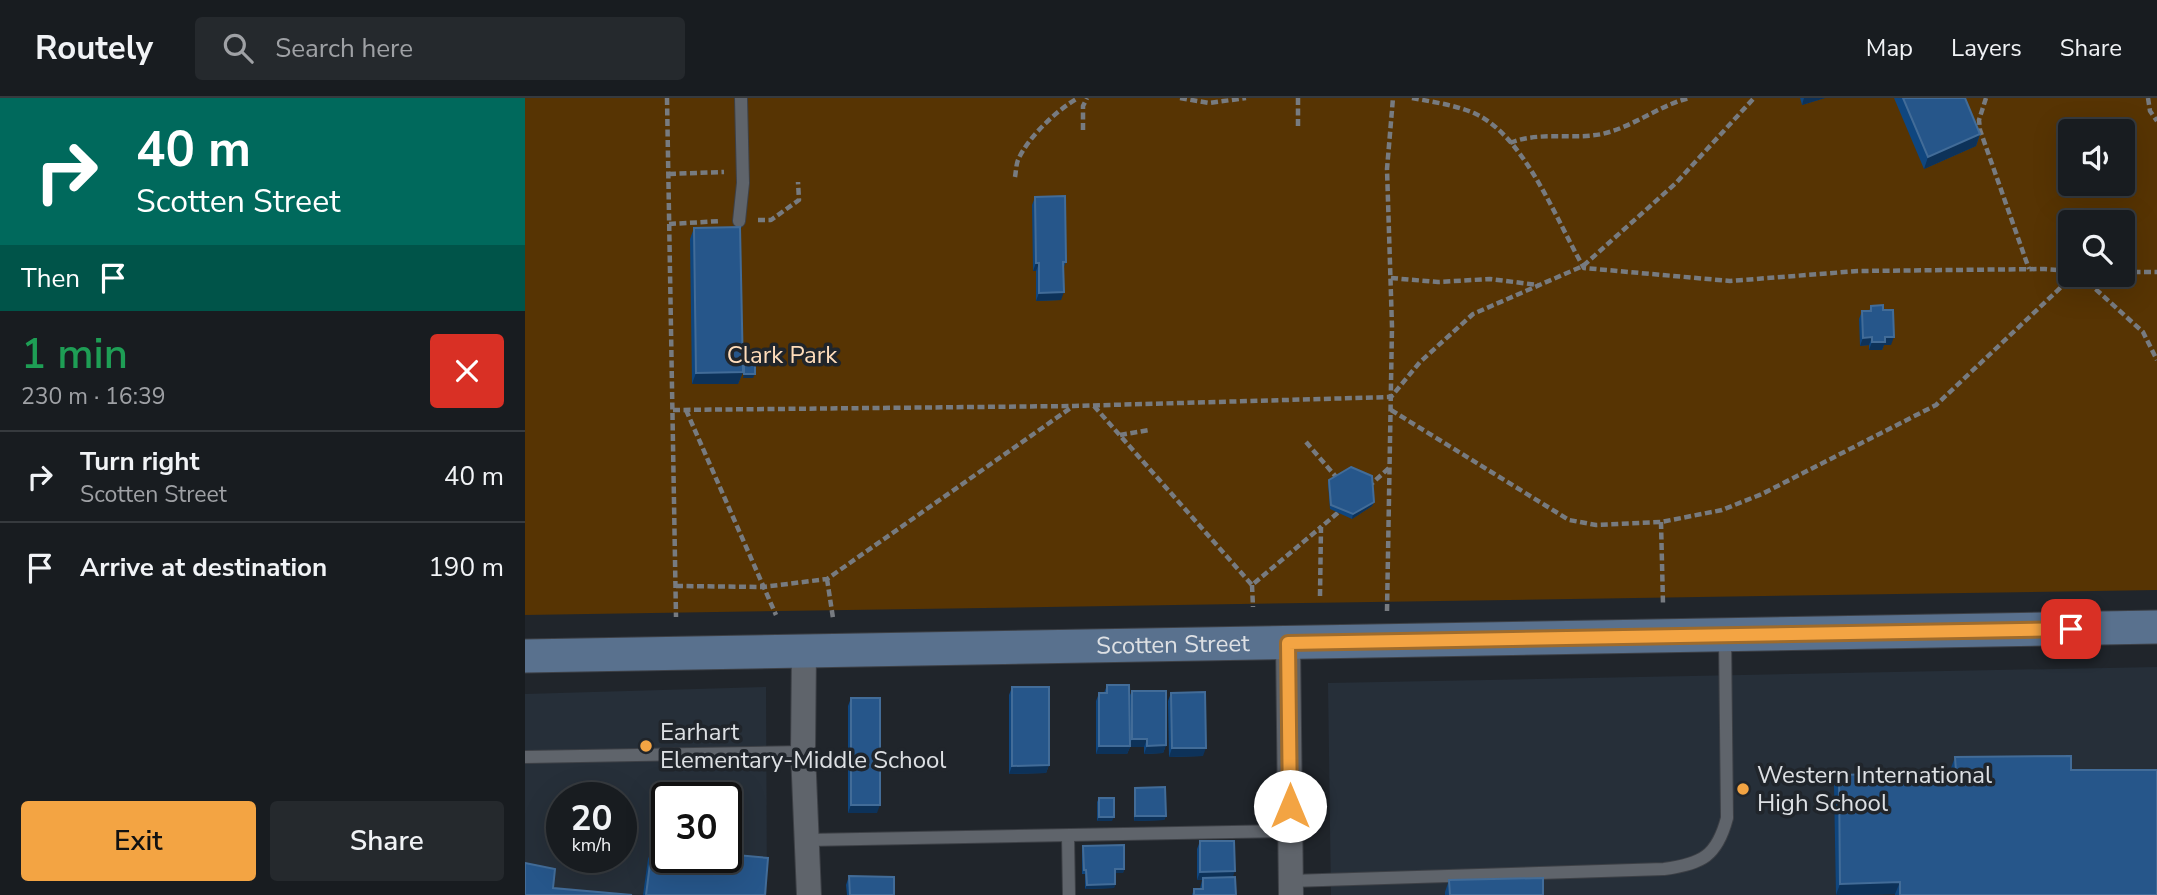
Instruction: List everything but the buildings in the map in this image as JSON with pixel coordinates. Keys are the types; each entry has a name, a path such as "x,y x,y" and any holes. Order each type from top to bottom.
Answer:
{"street":[{"name":"Scotten Street","path":"525,656 2157,627"},
{"path":"1288,643 1291,888"},
{"path":"804,651 803,752 809,895"}],"lane":[{"path":"739,220 742,172 741,98"},
{"path":"1291,888 1664,869 1688,865 1707,855 1721,839 1727,818 1725,635"},
{"path":"525,757 803,752"},
{"path":"808,840 1290,831"},
{"path":"1068,836 1069,895"}],"path":[{"path":"667,98 677,617"},
{"path":"1016,177 1018,160 1040,128 1063,106 1078,98"},
{"path":"1083,130 1083,106 1087,98"},
{"path":"1180,98 1209,103 1246,98"},
{"path":"1298,98 1298,126"},
{"path":"1387,615 1391,278 1387,169 1393,98"},
{"path":"1412,98 1474,113 1493,125 1510,143 1544,190 1584,268 1730,281 1858,271 2029,269 2058,272"},
{"path":"1510,143 1529,138 1604,133 1689,98"},
{"path":"673,410 1074,406 1391,397 1420,362 1462,322 1485,307 1583,266 1676,183 1754,98"},
{"path":"1986,98 1979,120 1980,130 2029,269"},
{"path":"2148,98 2150,111 2157,121"},
{"path":"669,174 742,172"},
{"path":"2135,272 2157,272"},
{"path":"1391,278 1439,282 1490,279 1539,285"},
{"path":"1391,410 1569,520 1595,525 1661,522 1722,510 1744,502 1936,405 2058,287"},
{"path":"2093,287 2143,332 2157,360"},
{"path":"1093,405 1252,585 1253,607"},
{"path":"676,586 763,587 827,579 1074,406"},
{"path":"686,410 776,615"},
{"path":"1119,435 1149,430"},
{"path":"1305,442 1337,478"},
{"path":"1360,494 1389,468"},
{"path":"1252,585 1341,510"},
{"path":"1661,522 1663,604"},
{"path":"1320,596 1321,527"},
{"path":"827,579 833,618"}],"shaded area":[{"name":"Western International High School","path":"2157,667 2157,895 1331,895 1328,683"},
{"name":"Earhart Elementary-Middle School","path":"766,687 767,895 525,895 525,694"}],"green space":[{"name":"Clark Park","path":"525,98 2157,98 2157,590 525,615"}],"place":[{"name":"Earhart Elementary-Middle School","path":"646,746"},
{"name":"Western International High School","path":"1743,789"}],"route":[{"path":"1290,806 1288,643 2071,629"}]}
